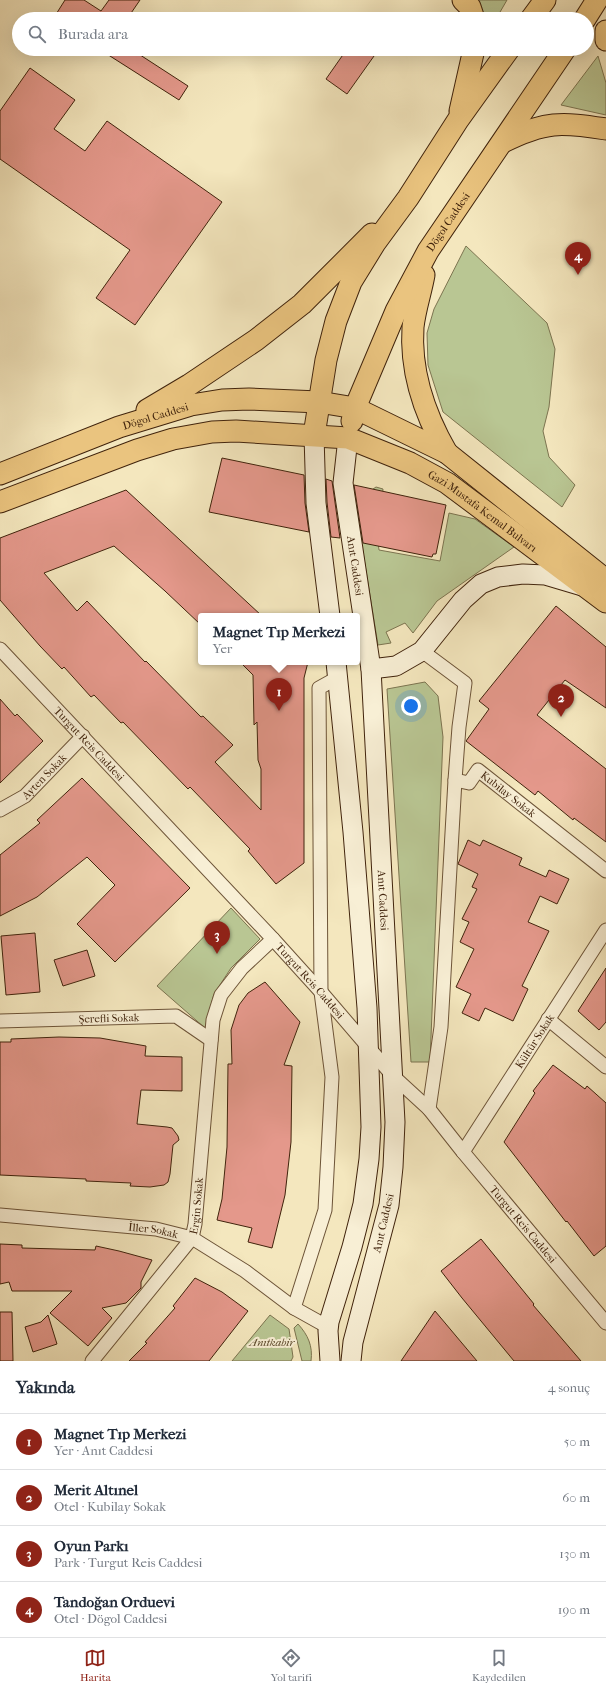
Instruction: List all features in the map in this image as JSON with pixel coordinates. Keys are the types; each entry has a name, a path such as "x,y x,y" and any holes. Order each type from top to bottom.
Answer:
{"main road":[{"path":"463,0 470,6 472,12"},
{"path":"536,12 545,0"},
{"path":"589,12 597,0"},
{"path":"606,31 606,40"},
{"path":"458,120 472,56"},
{"path":"330,613 316,503 314,435 326,360 336,321 351,282 375,243 408,198 458,120 505,56"},
{"name":"Dögol Caddesi","path":"348,438 355,408 396,311 428,251 560,56"},
{"path":"503,142 525,130 547,125 570,123 606,129"},
{"path":"119,427 189,385 256,340 296,308 408,198"},
{"path":"428,251 413,326 413,348 422,401 430,421 447,453"},
{"name":"Dögol Caddesi","path":"0,474 119,427 191,405 222,400 249,399 319,402 355,408"},
{"name":"Gazi Mustafa Kemal Bulvarı","path":"355,408 447,453 606,580"},
{"path":"0,502 137,450 173,440 212,432 236,431 348,438"},
{"name":"Gazi Mustafa Kemal Bulvarı","path":"348,438 410,463 447,483 606,602"},
{"name":"Anıt Caddesi","path":"348,438 343,483 371,669 395,1122 393,1167 389,1205 353,1342 352,1361"},
{"path":"371,669 396,666 422,651 463,600 481,584 498,577 523,574 545,575 586,587"},
{"path":"330,1361 328,1327 352,1247 362,1204 369,1159 371,1127 369,1048 354,832 336,670"},
{"path":"340,1361 353,1342"}],"street":[{"name":"Turgut Reis Caddesi","path":"0,649 273,939 321,992 392,1076 429,1109 463,1152 606,1323"},
{"path":"422,651 465,683 459,727 455,780 441,1027 429,1109"},
{"path":"294,1308 325,1210 332,1077 321,992 320,688 336,670"},
{"name":"Ayten Sokak","path":"0,810 25,796 83,736"},
{"name":"Kubilay Sokak","path":"455,780 469,783 478,770 606,871"},
{"name":"Kültür Sokak","path":"463,1152 606,930"},
{"name":"Ergin Sokak","path":"92,1361 192,1238 195,1224 213,1020 221,995 242,968 273,939"},
{"name":"Şerefli Sokak","path":"0,1021 176,1016 211,1040"},
{"path":"548,1019 606,1067"},
{"name":"İller Sokak","path":"0,1215 156,1229 192,1238 245,1271 294,1308 328,1327"}],"green space":[{"path":"474,0 507,0 500,12 479,12"},
{"path":"598,56 606,83 606,115 561,105"},
{"path":"466,246 547,323 555,349 549,407 543,431 549,457 575,485 562,507 443,412 428,365 427,333 434,309"},
{"path":"376,487 383,489 378,542 379,550 440,561 449,513 475,519 514,547 437,601 413,633 405,623 386,632 391,643 378,645 357,515 360,498"},
{"path":"425,682 438,696 443,737 430,1062 411,1062 387,689"},
{"path":"231,908 260,939 231,968 214,994 205,1028 157,986"},
{"name":"Anıtkabir","path":"270,1315 289,1329 293,1357 291,1361 232,1361"},
{"path":"298,1324 305,1332 309,1341 311,1361 302,1361 294,1328"}],"building":[{"path":"65,0 84,0 101,11 109,0 140,0 132,12 57,12"},
{"path":"110,56 142,56 188,86 179,100"},
{"path":"342,56 374,56 347,94 326,79"},
{"path":"30,68 75,100 54,129 85,151 107,121 222,202 135,325 96,298 130,250 0,159 0,111"},
{"path":"222,458 304,475 305,503 309,532 209,512"},
{"path":"326,479 332,481 340,538 331,537"},
{"path":"354,485 446,505 436,554 433,554 432,557 363,543"},
{"path":"126,490 259,613 198,613 198,622 114,546 44,573 77,611 87,601 145,662 146,661 201,717 203,716 233,745 215,762 261,810 261,769 258,760 257,722 254,725 253,675 243,665 307,665 304,678 304,863 276,884 248,851 250,849 190,787 188,789 123,722 121,723 94,695 91,697 64,667 62,669 40,646 0,600 0,538"},
{"path":"556,606 606,647 606,708 565,680 537,715 606,769 606,842 574,818 573,820 538,791 535,795 466,741 489,709 479,701"},
{"path":"0,699 15,716 17,714 43,741 0,783"},
{"path":"82,778 190,888 115,962 77,924 115,885 87,857 37,897 0,916 0,855 40,823 37,820"},
{"path":"468,840 480,846 483,840 522,858 519,865 546,877 549,870 569,879 557,904 540,896 528,922 549,931 522,986 528,989 513,1021 485,1008 479,1021 462,1013 471,994 456,987 474,949 460,942 469,922 462,919 477,889 472,887 478,874 458,864"},
{"path":"35,933 40,992 6,995 1,936"},
{"path":"87,950 95,976 63,986 54,960"},
{"path":"606,968 606,1022 599,1030 578,1011"},
{"path":"265,982 300,1022 284,1065 292,1066 291,1142 285,1195 272,1248 248,1242 252,1228 217,1220 222,1199 227,1147 228,1064 232,1064 231,1030 239,1005 248,993"},
{"path":"59,1037 100,1038 146,1046 145,1056 182,1057 182,1091 141,1090 137,1124 172,1128 179,1140 173,1145 170,1174 168,1182 164,1185 150,1187 130,1186 131,1183 86,1181 86,1179 0,1175 0,1042 11,1042 11,1039"},
{"path":"553,1065 585,1089 587,1086 606,1103 606,1246 594,1256 504,1142 535,1093 533,1091"},
{"path":"481,1239 534,1304 533,1305 581,1361 514,1361 462,1298 441,1271"},
{"path":"0,1244 22,1245 22,1248 95,1250 96,1246 152,1260 141,1282 141,1288 126,1303 102,1308 112,1318 88,1346 50,1313 72,1291 12,1291 9,1282 0,1284"},
{"path":"195,1278 222,1292 248,1311 209,1361 129,1361 147,1343 145,1342 175,1308 173,1306"},
{"path":"435,1311 477,1361 401,1361"},
{"path":"0,1312 12,1312 13,1361 0,1361"},
{"path":"48,1315 57,1344 33,1352 25,1327 41,1322"}],"place":[{"name":"Tandoğan Orduevi","path":"578,275"},
{"name":"Magnet Tıp Merkezi","path":"279,711"},
{"name":"Merit Altınel","path":"561,717"},
{"name":"Oyun Parkı","path":"217,954"}]}
